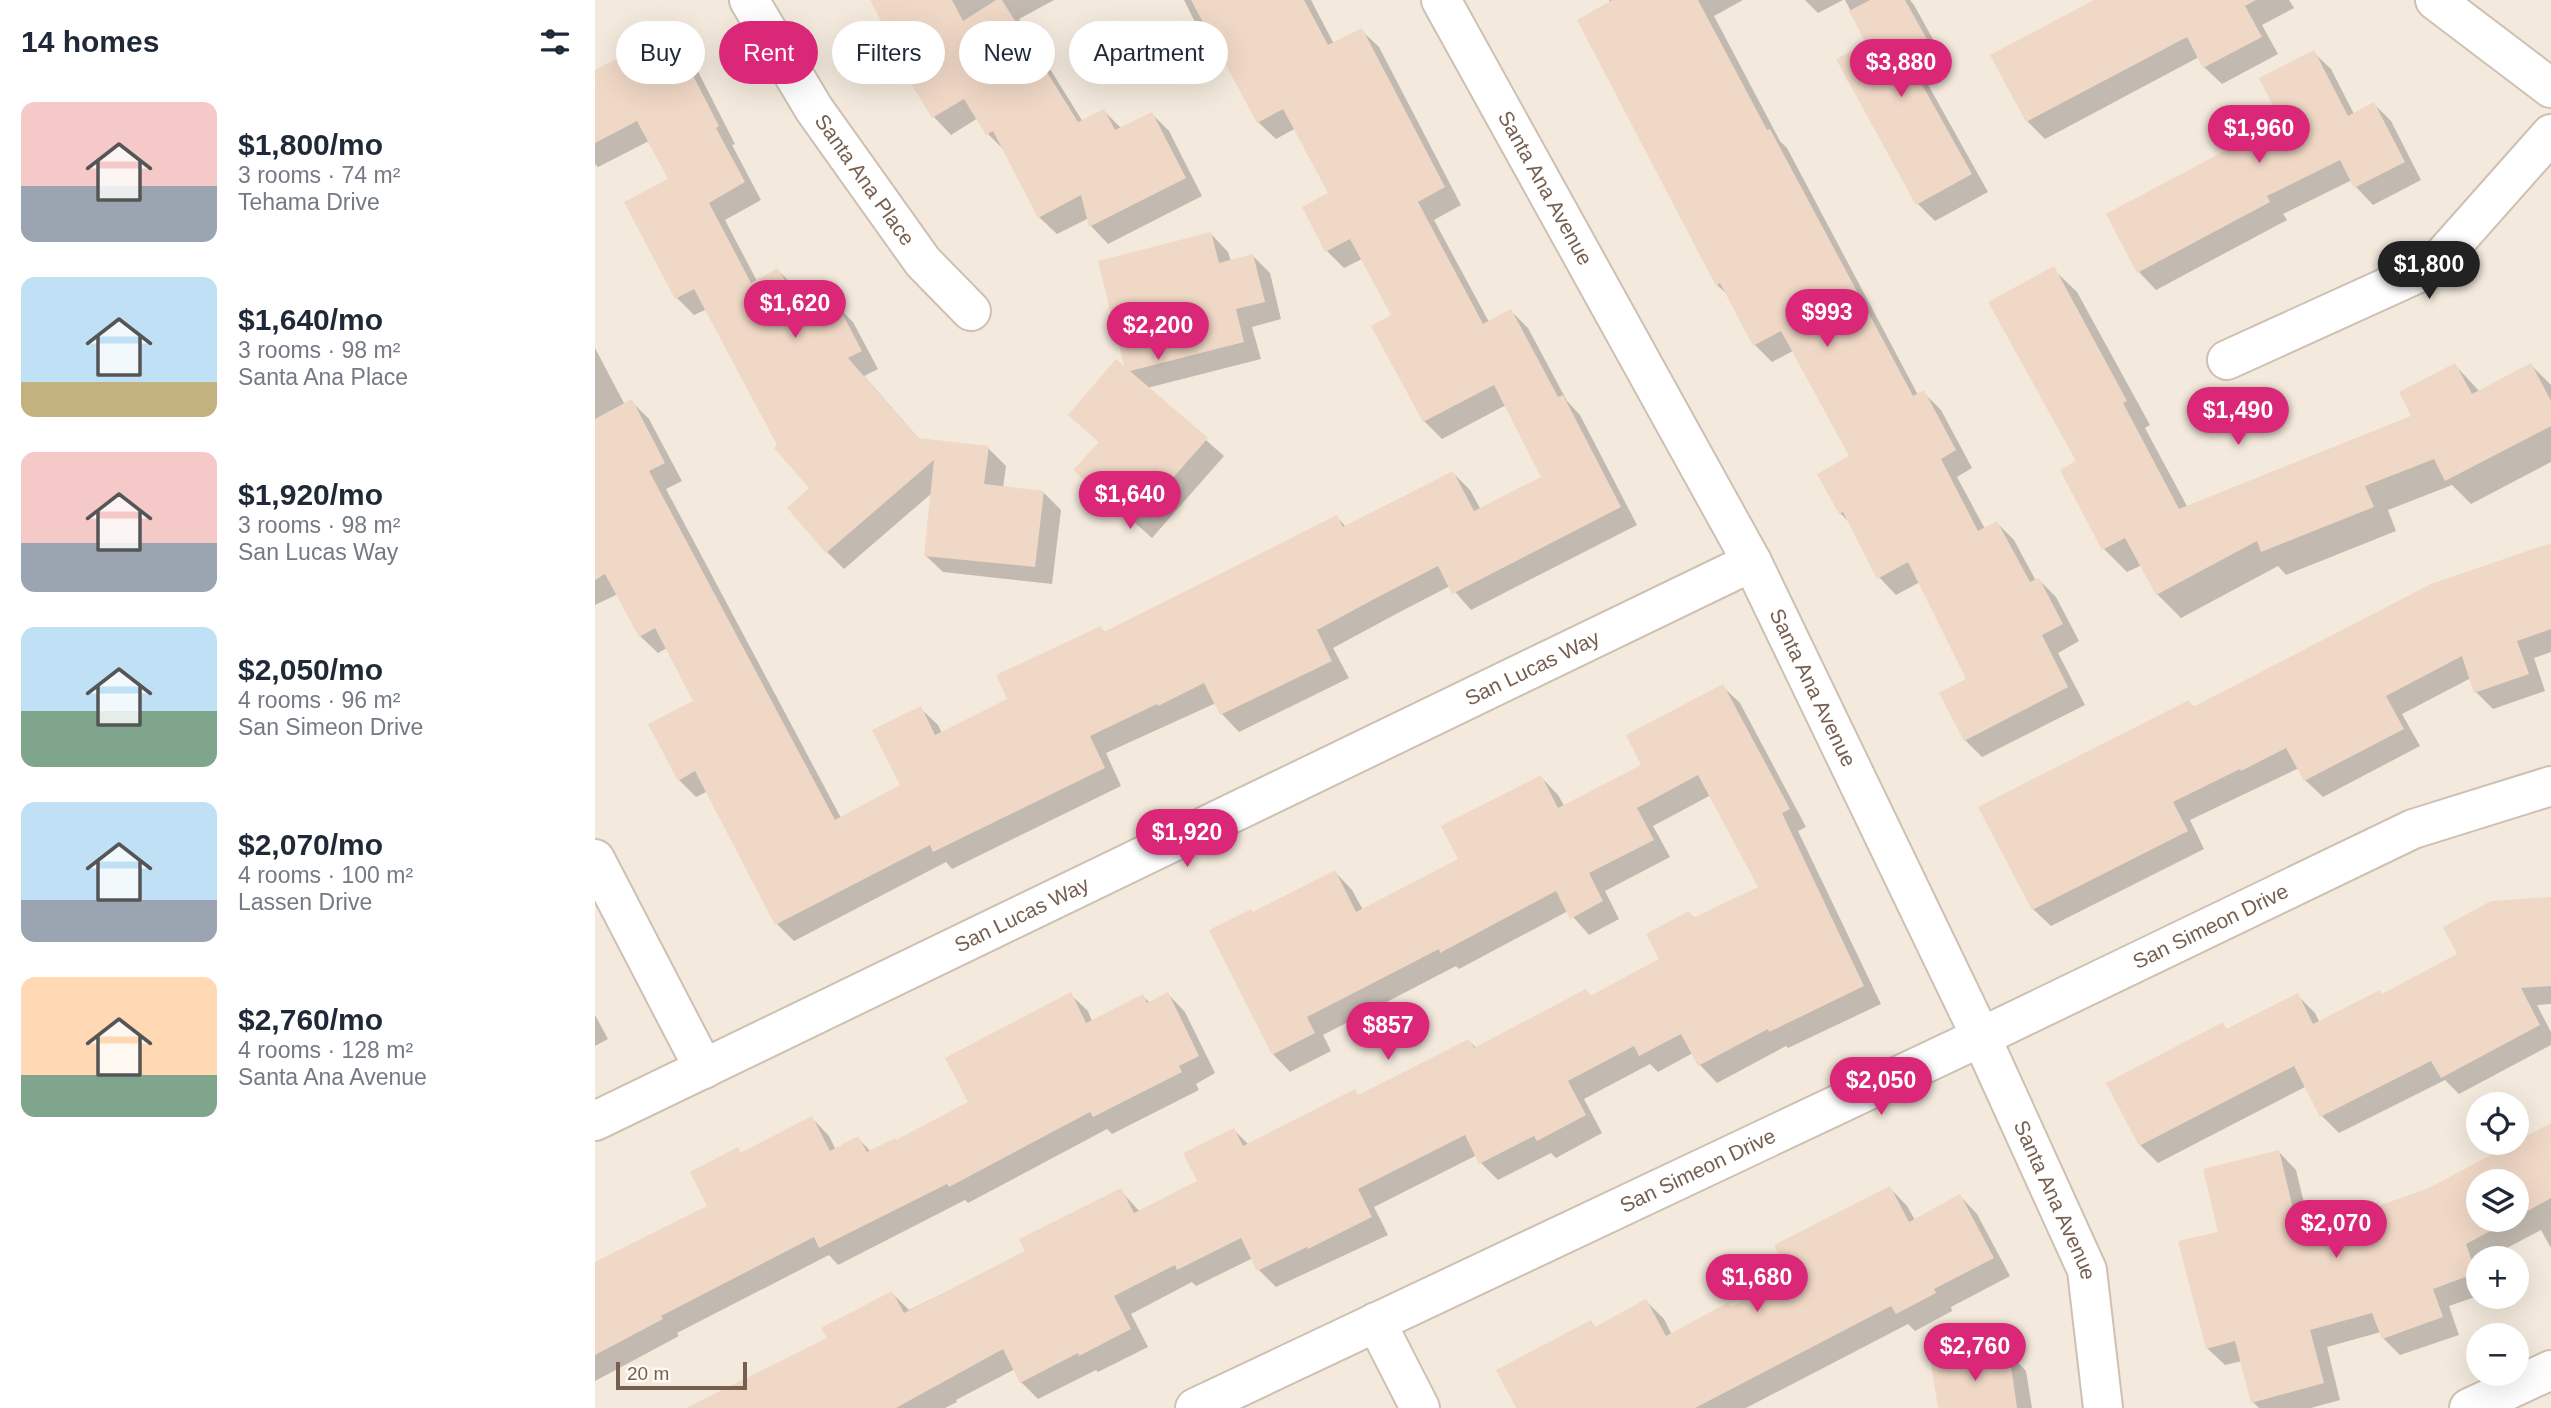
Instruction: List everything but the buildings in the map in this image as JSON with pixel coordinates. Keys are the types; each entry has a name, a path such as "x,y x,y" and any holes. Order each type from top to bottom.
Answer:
{"street":[{"name":"Santa Ana Place","path":"749,0 814,109 923,262 971,311"},
{"name":"Santa Ana Avenue","path":"1441,0 1752,562 1981,1037 2087,1270 2103,1408"},
{"path":"2435,0 2551,88"},
{"path":"2228,360 2434,266 2551,134"},
{"name":"San Lucas Way","path":"595,1121 1752,562"},
{"name":"San Simeon Drive","path":"1195,1408 1981,1037 2413,829 2551,786"},
{"path":"595,859 704,1069"},
{"path":"1376,1322 1420,1408"},
{"path":"2469,1408 2551,1370"}],"shaded area":[{"path":"595,0 2551,0 2551,1408 595,1408"}]}
